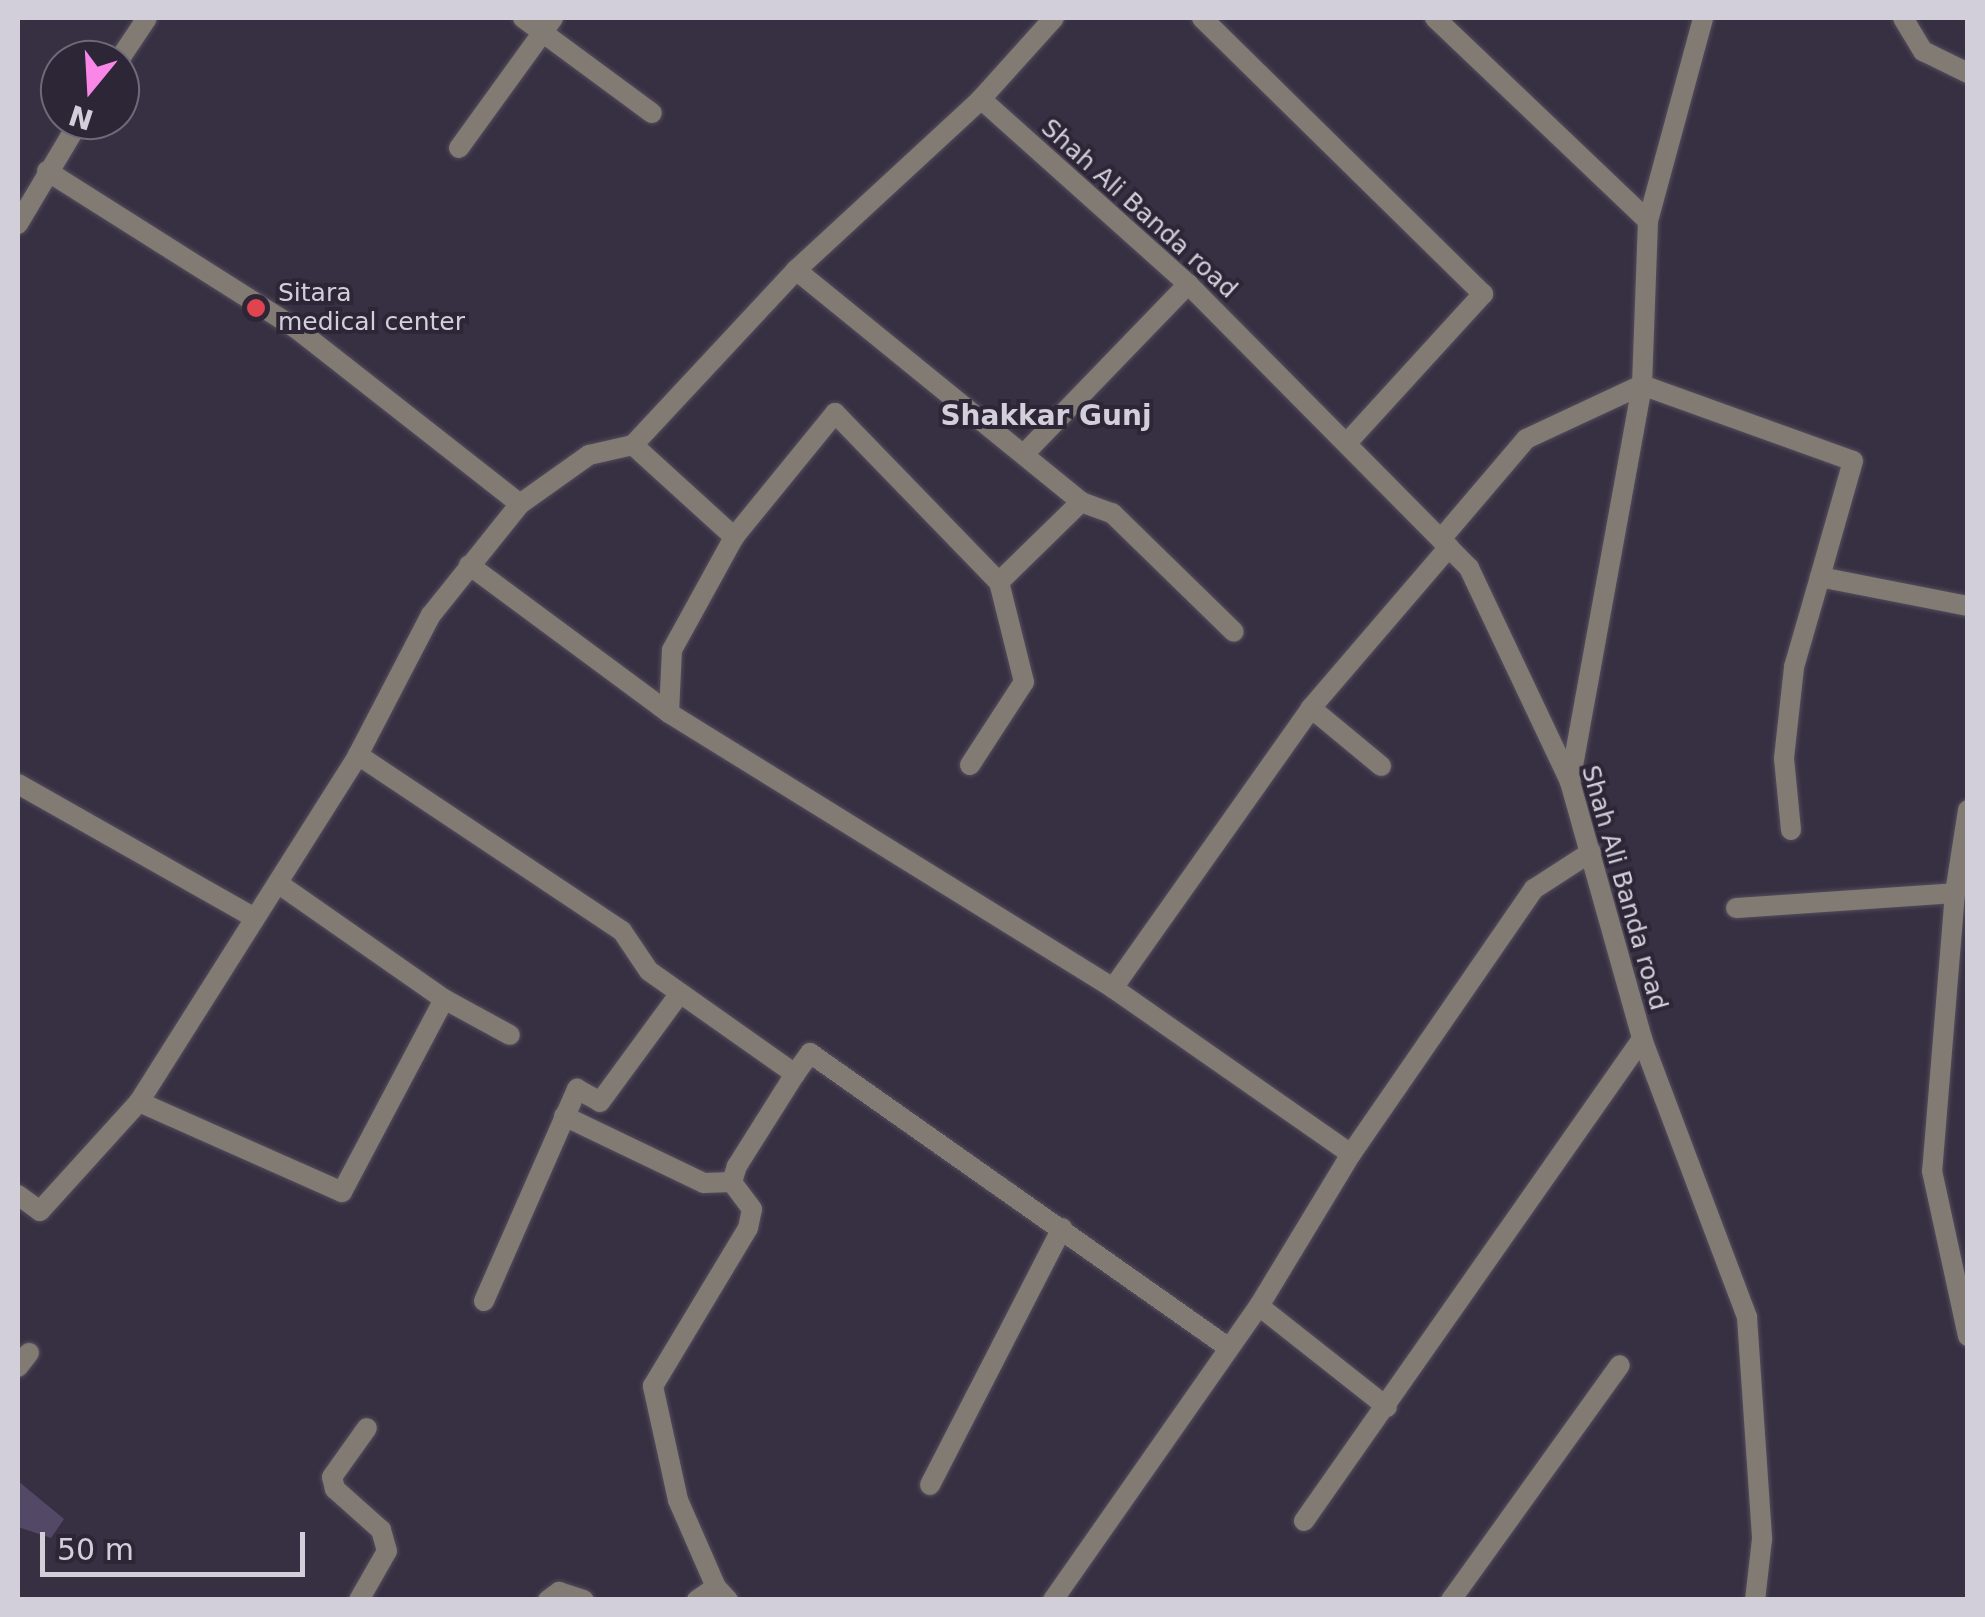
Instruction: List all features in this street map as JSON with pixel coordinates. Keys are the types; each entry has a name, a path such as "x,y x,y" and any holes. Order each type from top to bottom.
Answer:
{"street":[{"path":"132,40 147,18"},
{"path":"523,18 548,24 652,113"},
{"path":"18,1195 40,1210 139,1102 358,756 431,616 520,504 589,455 633,445 796,270 981,99 1054,18"},
{"path":"1202,18 1482,294 1347,443"},
{"path":"1435,18 1648,221"},
{"path":"1570,782 1642,385 1648,221 1703,18"},
{"path":"1903,18 1922,50 1968,73"},
{"path":"459,148 548,24"},
{"name":"Shah Ali Banda road","path":"981,99 1188,284 1470,568 1570,782 1642,1039 1747,1317 1762,1540 1755,1600"},
{"path":"18,224 67,140"},
{"path":"47,171 296,329 520,504"},
{"path":"796,270 1081,502 1112,513 1234,632"},
{"path":"1025,453 1188,284"},
{"path":"1113,988 1311,708 1526,439 1642,385 1853,461 1794,667 1786,740 1790,830"},
{"path":"669,713 672,650 734,537 836,413 1000,582 1024,682 970,765"},
{"path":"633,445 734,537"},
{"path":"1000,582 1081,502"},
{"path":"469,565 669,713 1113,988 1350,1154"},
{"path":"1820,577 1968,606"},
{"path":"1311,708 1381,766"},
{"path":"358,756 622,931 649,971 795,1074"},
{"path":"18,784 253,918"},
{"path":"1968,810 1955,894 1932,1171 1968,1336"},
{"path":"1053,1600 1259,1306 1350,1154 1534,889 1591,852"},
{"path":"280,884 444,999 510,1035"},
{"path":"1736,908 1955,894"},
{"path":"484,1300 577,1089 600,1102 680,992"},
{"path":"139,1102 342,1192 444,999"},
{"path":"1304,1521 1642,1039"},
{"path":"732,1182 737,1166 810,1053 1229,1348"},
{"path":"564,1116 704,1183 732,1182"},
{"path":"697,1600 722,1593 678,1500 653,1386 748,1228 752,1210 732,1182"},
{"path":"930,1485 1000,1340 1062,1228"},
{"path":"1259,1306 1386,1407"},
{"path":"1451,1600 1620,1365"},
{"path":"360,1600 387,1551 381,1530 334,1488 332,1477 367,1428"},
{"path":"548,1600 559,1592 584,1600"}],"building":[{"path":"18,1481 64,1519 51,1538 18,1527"}],"place":[{"name":"Sitara medical center","path":"256,308"}],"district":[{"name":"Shakkar Gunj","path":"1046,416"}]}
